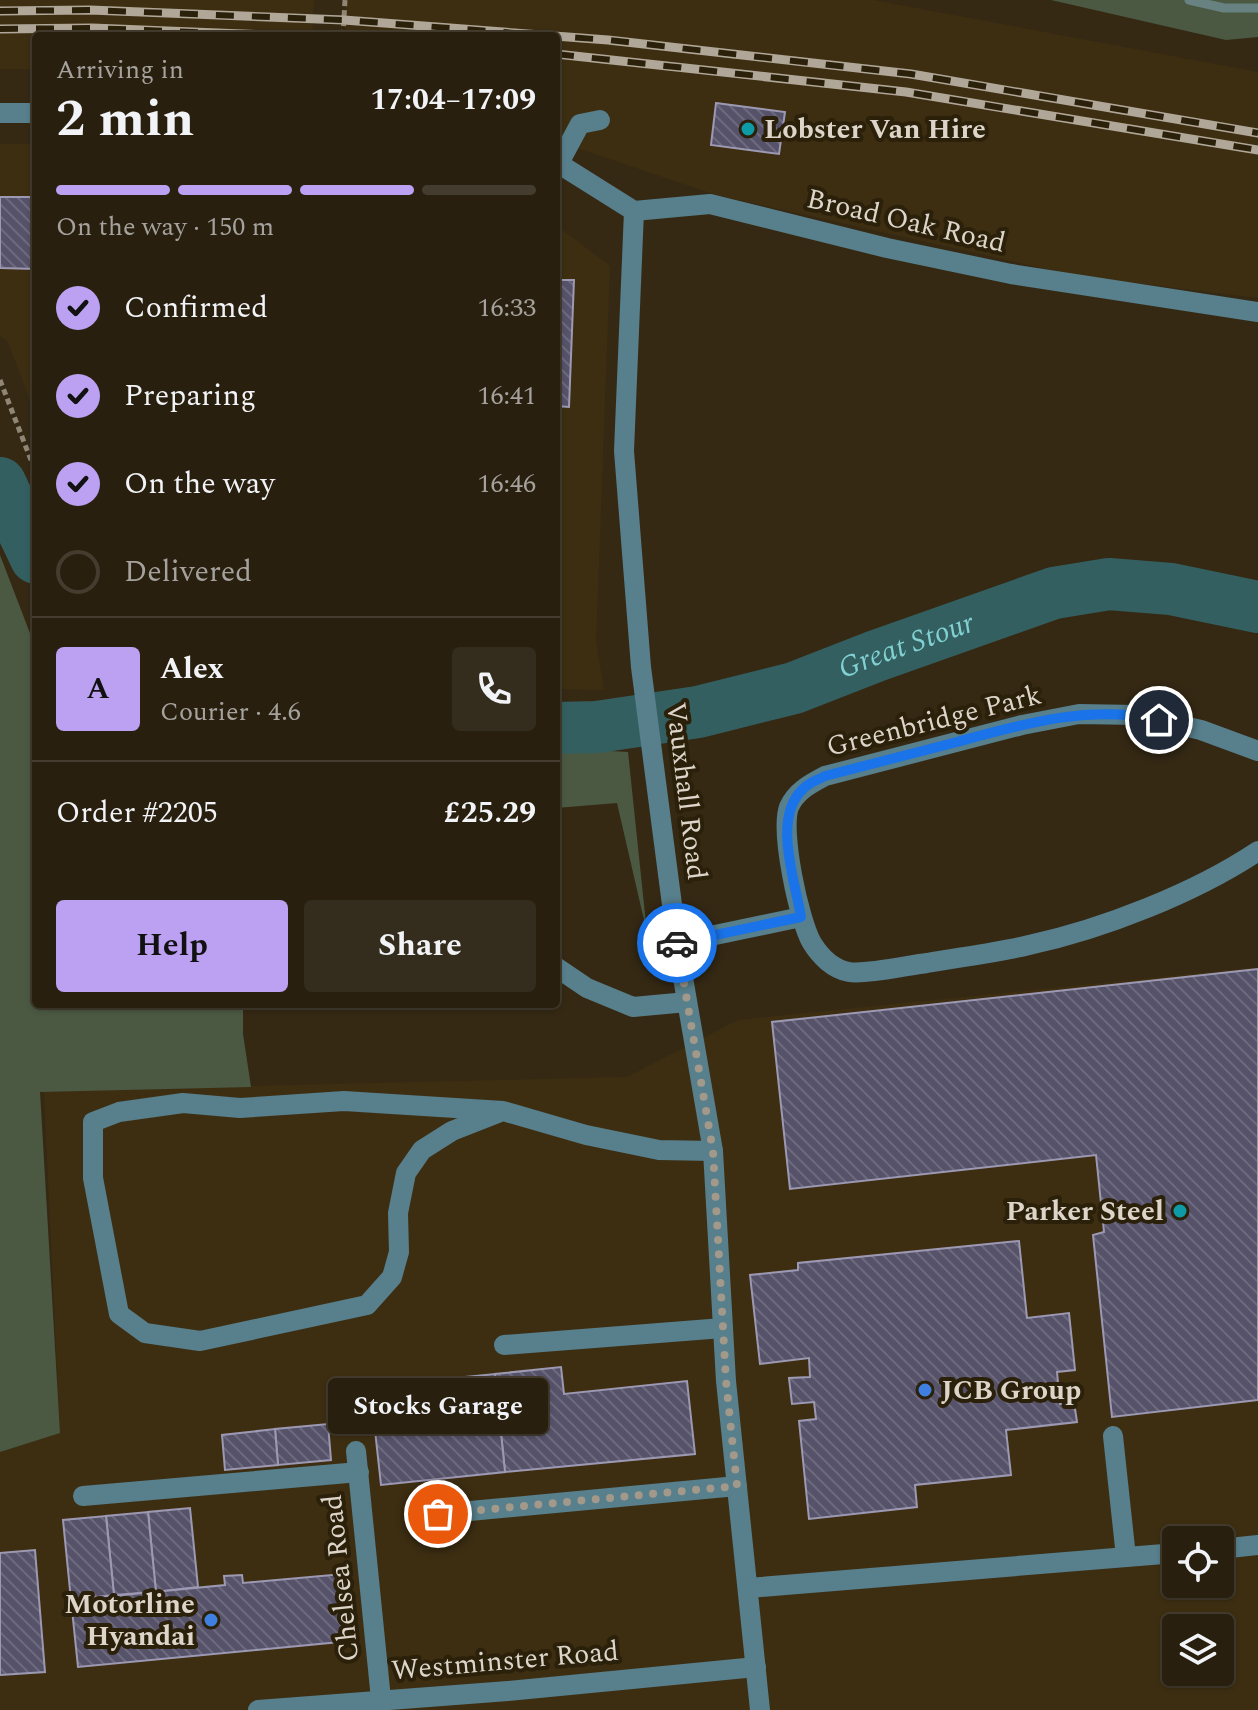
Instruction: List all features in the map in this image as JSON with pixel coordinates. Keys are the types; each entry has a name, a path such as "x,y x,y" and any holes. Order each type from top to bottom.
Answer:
{"street":[{"path":"0,113 32,113"},
{"path":"560,159 580,124 600,120"},
{"path":"560,164 634,211"},
{"name":"Broad Oak Road","path":"634,211 710,204 887,248 1011,274 1258,312"},
{"name":"Vauxhall Road","path":"634,211 624,451 641,667 677,943 713,1151 723,1328 760,1710"},
{"name":"Greenbridge Park","path":"1258,751 1201,730 1137,715 1079,714 1022,725 825,776 803,787 790,806 785,831 801,917 812,942 827,961 850,972 1030,945 1120,918 1233,868 1258,851"},
{"path":"677,943 801,917"},
{"path":"560,970 587,988 633,1007 687,1002"},
{"path":"503,1111 452,1131 422,1150 406,1173 398,1213 399,1252 392,1277 367,1305 200,1341 145,1333 119,1314 93,1178 93,1122 119,1112 183,1103 240,1108 344,1101 503,1111 586,1135 659,1150 713,1151"},
{"path":"504,1345 723,1328"},
{"path":"1113,1436 1126,1557"},
{"name":"Chelsea Road","path":"356,1451 381,1699"},
{"path":"83,1496 359,1472"},
{"path":"438,1514 737,1486"},
{"path":"1234,1548 1258,1545"},
{"path":"748,1588 1162,1554"},
{"name":"Westminster Road","path":"258,1710 381,1699 509,1700 756,1667"}],"path":[{"path":"343,32 345,0"},
{"path":"0,380 32,463"}],"shaded area":[{"path":"0,0 314,0 312,32 32,32 32,69 0,69"},
{"path":"346,0 873,0 1258,72 1258,298 1078,276 716,195 560,142 560,32 345,32"},
{"path":"0,144 32,144 32,405 8,342 0,336"},
{"path":"560,228 610,266 596,642 604,690 560,689"},
{"path":"1258,967 1258,1710 0,1710 0,1452 60,1432 44,1094 40,1091 627,1077 738,1020"}],"green space":[{"path":"1051,0 1258,0 1258,37 1226,40"},
{"path":"0,555 32,639 32,1008 243,1008 243,1034 251,1087 40,1092 60,1433 0,1452"},
{"path":"560,748 628,752 647,933 617,803 560,808"}],"building":[{"name":"Lobster Van Hire","path":"716,103 785,112 779,154 711,145"},
{"path":"0,197 32,197 32,269 0,268"},
{"path":"560,280 574,280 569,407 560,406"},
{"name":"Parker Steel","path":"1258,969 1258,1400 1112,1417 1093,1235 1104,1232 1096,1155 790,1189 772,1022"},
{"name":"JCB Group","path":"1019,1241 1027,1318 1069,1313 1075,1370 1057,1372 1060,1404 1074,1402 1077,1422 1006,1430 1011,1475 915,1485 917,1507 809,1519 799,1421 816,1419 814,1402 792,1404 789,1378 810,1377 809,1358 760,1364 750,1275 798,1270 798,1263"},
{"path":"561,1367 564,1394 687,1381 695,1454 505,1472 495,1374"},
{"path":"495,1374 505,1472 381,1485 373,1412 396,1410 393,1384"},
{"path":"328,1424 331,1460 278,1465 275,1429"},
{"path":"275,1429 278,1465 225,1470 222,1435"},
{"path":"190,1508 198,1587 156,1592 148,1512"},
{"path":"148,1512 156,1592 114,1595 106,1516"},
{"path":"106,1516 114,1595 71,1600 63,1520"},
{"path":"35,1550 45,1672 0,1675 0,1553"},
{"name":"Motorline Hyandai","path":"343,1574 350,1641 78,1667 71,1600 225,1585 224,1576 242,1575 243,1583"}],"waterway":[{"path":"1189,0 1224,8 1258,8"},
{"name":"Great Stour","path":"0,483 32,550"},
{"name":"Great Stour","path":"560,728 597,727 698,712 794,688 1054,593 1109,584 1171,589 1258,607"}],"railway":[{"path":"0,11 90,10 344,20 502,32"},
{"path":"0,29 92,28 194,32"},
{"path":"560,36 911,74 1258,133"},
{"path":"560,54 906,92 1258,150"}],"way so far":[{"path":"438,1514 737,1486 726,1381 713,1151 677,943"}],"place":[{"name":"Lobster Van Hire","path":"748,129"},
{"name":"Parker Steel","path":"1180,1211"},
{"name":"JCB Group","path":"925,1390"},
{"name":"Stocks Garage","path":"438,1514"},
{"name":"Motorline Hyandai","path":"211,1620"}],"route":[{"path":"677,943 801,917 785,831 790,806 803,787 825,776 1022,725 1079,714 1137,715 1159,720"}]}
